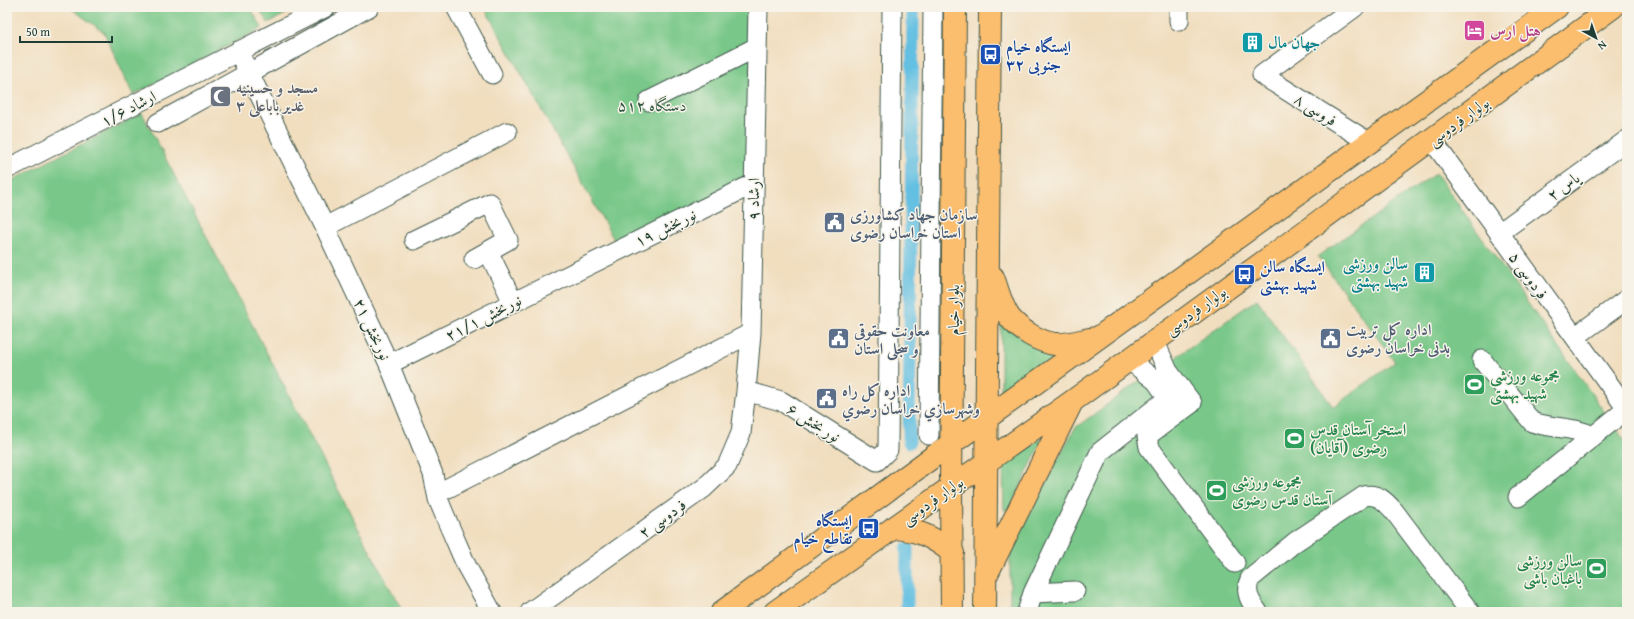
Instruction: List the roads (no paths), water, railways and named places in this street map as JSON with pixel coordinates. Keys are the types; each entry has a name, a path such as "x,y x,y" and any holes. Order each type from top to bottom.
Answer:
{"main road":[{"name":"بلوار خیام","path":"952,612 953,553 951,486 955,7"},
{"path":"985,612 990,7"},
{"name":"بولوار فردوسی","path":"722,612 952,443 987,420 1558,7"},
{"name":"بولوار فردوسی","path":"775,612 1074,400 1154,340 1432,140 1613,7"},
{"path":"988,258 1000,299 1010,318 1024,330 1040,340 1055,344 1069,343 1102,336"},
{"path":"985,579 1074,400"},
{"path":"893,528 908,528 923,533 953,553"}],"street":[{"name":"ارشاد ۱/۶","path":"7,169 326,7"},
{"path":"158,123 369,7"},
{"path":"456,7 492,74"},
{"name":"ارشاد ۹","path":"746,391 751,333 758,7"},
{"name":"نور بخش ۶","path":"746,391 781,401 877,461 888,450 892,7"},
{"path":"929,435 933,7"},
{"name":"فروسی ۸","path":"1355,7 1262,75 1370,143"},
{"path":"649,101 757,47"},
{"name":"نوربخش ۲۱","path":"243,49 250,73 325,227 389,364 433,474 438,500 467,566 492,612"},
{"path":"325,227 507,132"},
{"name":"فردوسی ۵","path":"1432,140 1575,337 1626,404"},
{"name":"یاس ۲","path":"1499,233 1627,140"},
{"name":"نوربخش ۱۹","path":"576,270 753,184"},
{"path":"414,240 490,203 508,240 481,255 513,302"},
{"name":"نوربخش ۲۱/۱","path":"389,364 576,270"},
{"path":"1575,337 1627,300"},
{"path":"448,488 751,333"},
{"path":"1154,340 1168,371 1174,393"},
{"path":"1127,430 1236,562 1149,447 1147,436 1192,403 1156,381 1128,359"},
{"path":"1482,360 1532,422 1544,426 1580,430 1592,436"},
{"name":"فردوسی ۲","path":"530,612 704,488 727,466 741,433 746,391"},
{"path":"1027,612 1033,594 1100,452 1174,393"},
{"path":"1518,497 1592,436 1626,404"},
{"path":"1258,612 1250,602 1247,592 1247,586 1250,579 1295,542 1364,496 1373,494 1382,498 1394,511 1470,612"},
{"path":"1033,594 1075,591"}],"waterway":[{"path":"909,442 913,7"},
{"path":"907,548 907,612"}],"place":[{"name":"هتل ارس","path":"1474,30"},
{"name":"جهان مال","path":"1253,42"},
{"name":"ایستگاه خیام جنوبی ۳۲","path":"990,55"},
{"name":"مسجد و حسینیه غدیر باباعلی ۳","path":"220,96"},
{"name":"سازمان جهاد کشاورزی استان خراسان رضوی","path":"835,223"},
{"name":"سالن ورزشی شهید بهشتی","path":"1424,272"},
{"name":"ایستگاه سالن شهید بهشتی","path":"1244,275"},
{"name":"اداره کل تربیت بدنی خراسان رضوی","path":"1331,338"},
{"name":"معاونت حقوقی و سجلی استان","path":"839,339"},
{"name":"مجموعه ورزشی شهید بهشتی","path":"1475,384"},
{"name":"اداره كل راه وشهرسازي خراسان رضوي","path":"827,399"},
{"name":"استخر آستان قدس رضوی (آقایان)","path":"1294,438"},
{"name":"مجموعه ورزشی آستان قدس رضوی","path":"1217,490"},
{"name":"ایستگاه تقاطع خیام","path":"868,529"},
{"name":"سالن ورزشی باغبان باشی","path":"1597,569"}],"park label":[{"name":"۵۱۲ دستگاه","path":"652,105"}]}
